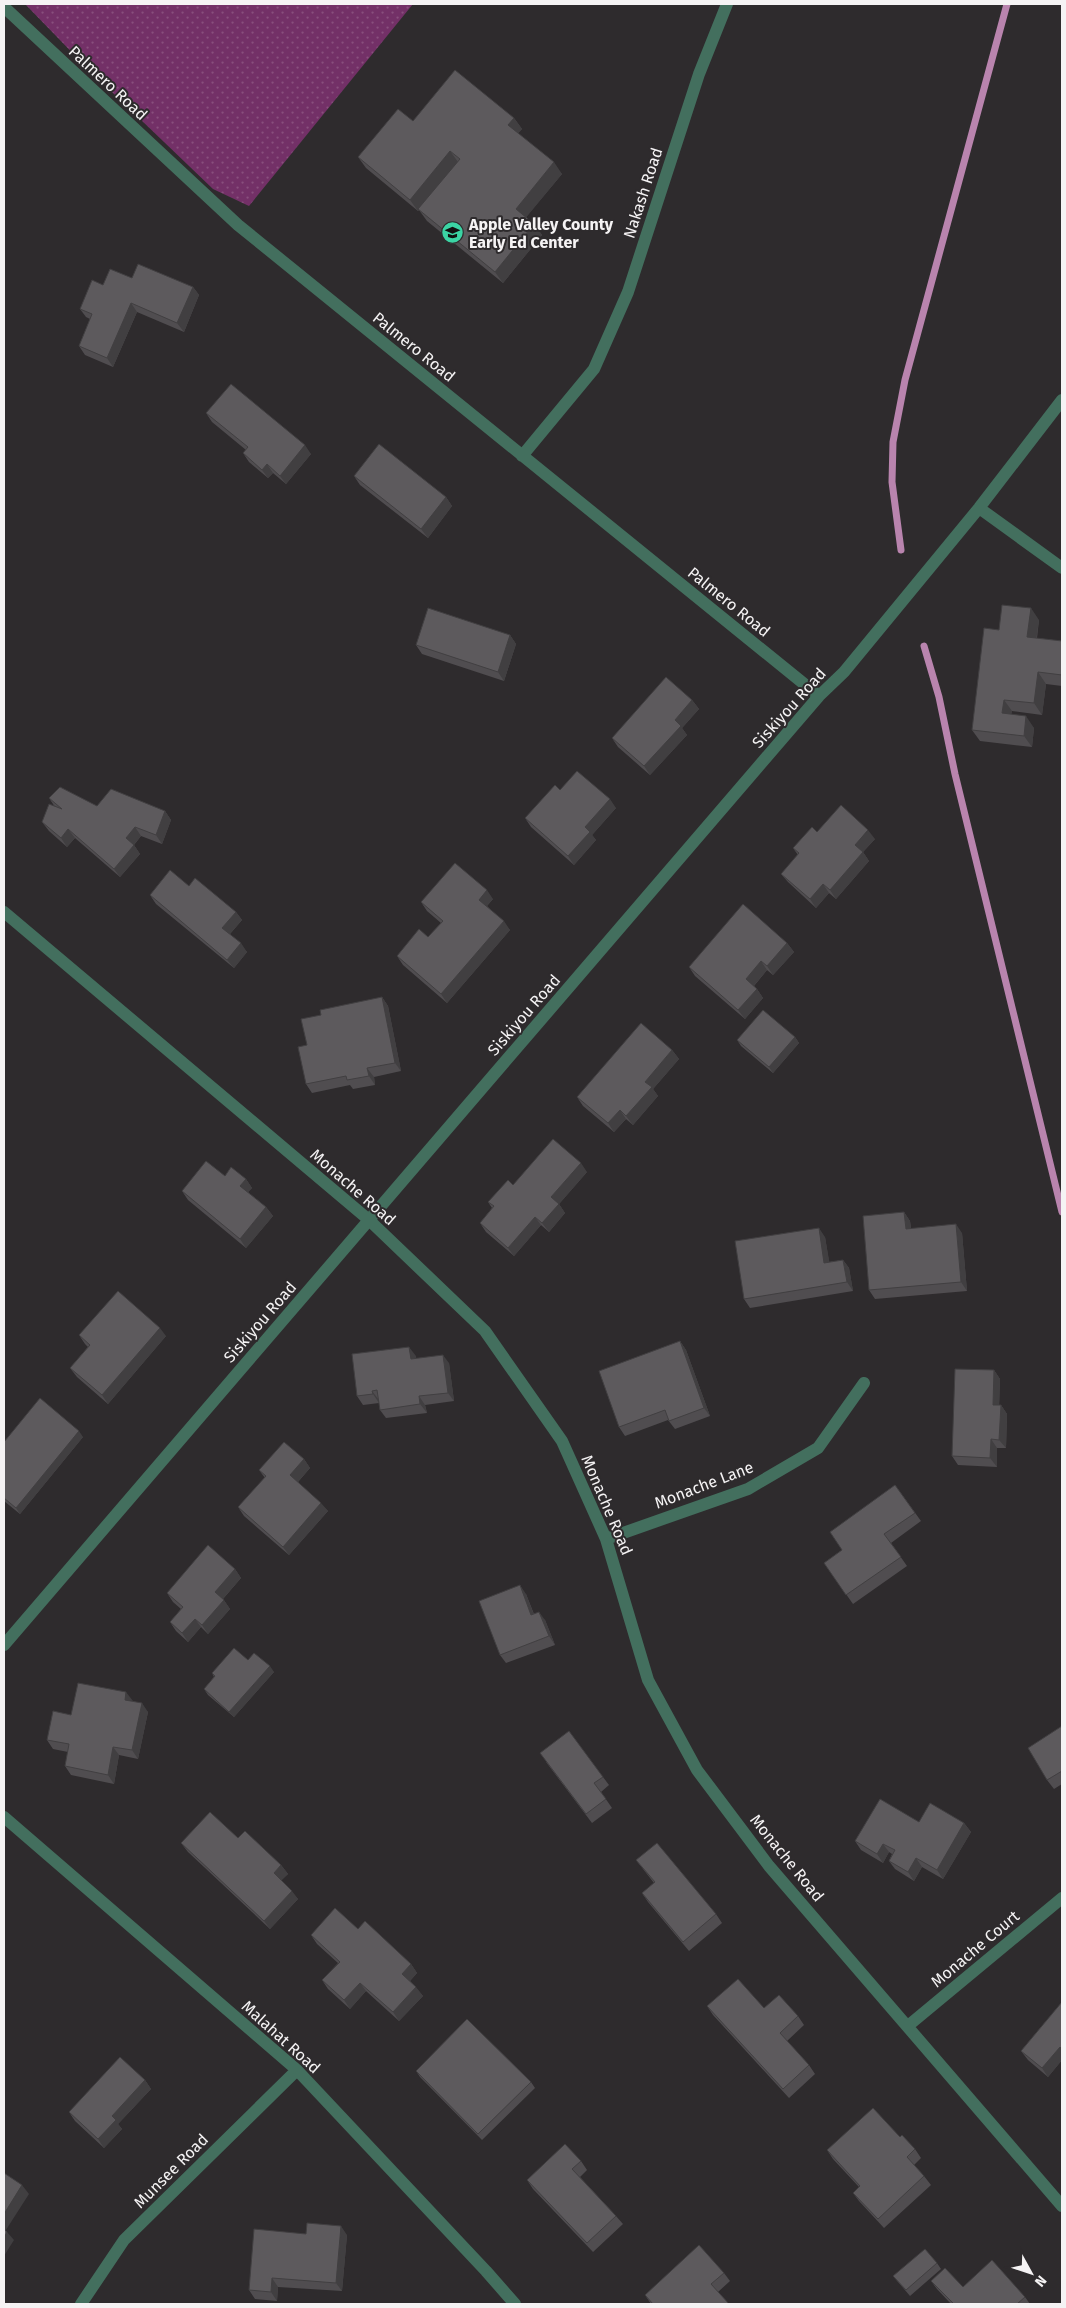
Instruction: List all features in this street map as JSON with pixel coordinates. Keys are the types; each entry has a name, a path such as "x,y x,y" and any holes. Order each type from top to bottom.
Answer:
{"street":[{"name":"Nakash Road","path":"522,456 594,369 628,292 699,74 727,4"},
{"name":"Palmero Road","path":"4,7 238,224 819,696"},
{"name":"Siskiyou Road","path":"4,1645 819,696 844,672 979,508 1062,400"},
{"path":"979,508 1062,568"},
{"name":"Monache Road","path":"4,912 369,1220 485,1331 562,1441 606,1539 648,1680 697,1770 769,1866 909,2025 1062,2206"},
{"name":"Monache Lane","path":"606,1539 748,1489 818,1448 864,1383"},
{"name":"Malahat Road","path":"4,1817 297,2070 480,2263 515,2304"},
{"name":"Monache Court","path":"909,2025 1062,1898"},
{"name":"Munsee Road","path":"81,2304 124,2240 297,2070"}],"shaded area":[{"path":"25,4 413,4 249,206 213,189 90,71"}],"building":[{"path":"455,70 514,118 508,125 554,162 516,209 534,224 495,272 418,209 460,159 450,151 410,200 358,157 398,109 413,121"},
{"path":"138,264 193,287 177,323 131,303 107,358 79,346 92,314 80,309 92,280 103,285 110,269 132,278"},
{"path":"231,384 305,445 280,476 267,464 262,470 243,453 248,447 206,413"},
{"path":"379,444 446,497 421,529 354,476"},
{"path":"1002,605 1031,608 1027,637 1062,641 1062,675 1038,672 1034,703 1004,700 1002,713 1026,716 1024,736 972,730 984,628 999,630"},
{"path":"428,608 510,635 498,672 416,645"},
{"path":"666,677 692,700 675,720 681,726 644,766 612,738"},
{"path":"577,771 610,799 585,827 590,832 568,856 525,818 555,785 560,790"},
{"path":"60,787 97,806 111,789 165,811 156,835 135,827 126,838 134,845 114,869 68,829 61,838 42,822 49,804 62,809 49,798"},
{"path":"841,805 868,830 855,845 863,852 830,890 823,884 810,899 781,874 799,853 793,848 812,827 817,832"},
{"path":"455,863 487,890 479,900 504,921 441,994 397,956 419,929 428,937 443,921 421,902"},
{"path":"170,870 189,886 195,878 236,912 222,928 241,943 227,960 150,895"},
{"path":"743,904 787,943 767,966 761,961 746,979 757,989 738,1010 689,967"},
{"path":"382,997 395,1063 367,1068 369,1076 347,1080 346,1076 306,1084 298,1047 307,1045 301,1019 321,1015 320,1010"},
{"path":"763,1010 795,1037 769,1067 737,1040"},
{"path":"641,1023 672,1050 645,1082 652,1087 626,1116 620,1110 608,1123 577,1097"},
{"path":"553,1139 581,1163 551,1197 559,1204 542,1223 535,1217 508,1248 480,1223 494,1206 488,1202 508,1180 513,1185"},
{"path":"206,1161 225,1176 231,1167 246,1179 240,1186 266,1207 240,1239 182,1191"},
{"path":"904,1212 906,1229 956,1224 961,1282 869,1290 863,1216"},
{"path":"819,1228 824,1263 843,1260 847,1282 744,1299 735,1241"},
{"path":"118,1291 160,1328 102,1395 70,1368 90,1345 79,1335"},
{"path":"680,1341 704,1408 669,1421 665,1410 619,1427 599,1371"},
{"path":"409,1347 411,1359 443,1355 448,1393 419,1396 420,1404 380,1410 377,1390 372,1391 373,1394 357,1396 352,1354"},
{"path":"955,1369 994,1370 993,1405 1001,1405 999,1440 991,1439 990,1458 952,1456"},
{"path":"40,1398 79,1431 16,1508 4,1498 4,1442"},
{"path":"284,1442 304,1459 290,1475 321,1503 283,1547 238,1507 266,1476 259,1470"},
{"path":"895,1485 915,1513 884,1534 901,1557 846,1595 824,1563 842,1550 830,1532"},
{"path":"208,1545 235,1569 215,1592 224,1600 202,1625 195,1619 182,1633 170,1622 183,1607 167,1593"},
{"path":"520,1585 531,1615 539,1612 549,1636 500,1655 479,1601"},
{"path":"234,1648 248,1660 254,1653 270,1666 229,1712 204,1689 215,1676 212,1673"},
{"path":"78,1683 126,1692 125,1700 142,1703 132,1750 113,1747 108,1775 65,1766 69,1744 47,1740 53,1711 71,1715"},
{"path":"1062,1726 1062,1771 1047,1780 1028,1748"},
{"path":"569,1731 603,1777 594,1783 606,1799 586,1814 540,1753"},
{"path":"880,1799 919,1822 930,1803 964,1823 937,1870 916,1858 908,1872 889,1861 895,1850 883,1844 877,1854 855,1841"},
{"path":"210,1812 238,1838 245,1831 281,1865 274,1873 292,1891 264,1921 181,1843"},
{"path":"657,1843 716,1914 683,1942 642,1893 655,1882 636,1860"},
{"path":"335,1908 358,1929 365,1921 411,1964 402,1974 416,1987 393,2012 360,1983 344,2000 322,1980 340,1962 311,1935"},
{"path":"738,1979 764,2008 779,1995 798,2016 780,2033 809,2065 783,2089 707,2006"},
{"path":"1062,2002 1062,2049 1060,2047 1042,2068 1021,2051"},
{"path":"467,2019 531,2082 478,2134 416,2071"},
{"path":"120,2057 145,2080 112,2116 116,2120 98,2139 69,2112"},
{"path":"873,2108 900,2137 902,2135 915,2149 907,2157 924,2176 878,2219 853,2193 860,2186 827,2150"},
{"path":"565,2144 581,2161 572,2169 616,2216 587,2243 527,2180"},
{"path":"4,2173 22,2185 4,2214"},
{"path":"307,2223 341,2226 336,2283 272,2278 271,2292 249,2290 254,2229 306,2234"},
{"path":"699,2245 724,2273 711,2284 729,2304 653,2304 645,2295"},
{"path":"925,2249 937,2263 906,2290 893,2276"},
{"path":"992,2260 1025,2297 1017,2304 954,2304 931,2281 945,2268 963,2287"}],"waterway":[{"path":"901,550 892,482 893,442 905,380 1007,4"},
{"path":"924,646 939,697 955,774 1062,1212"}],"place":[{"name":"Apple Valley County Early Ed Center","path":"453,233"}]}
